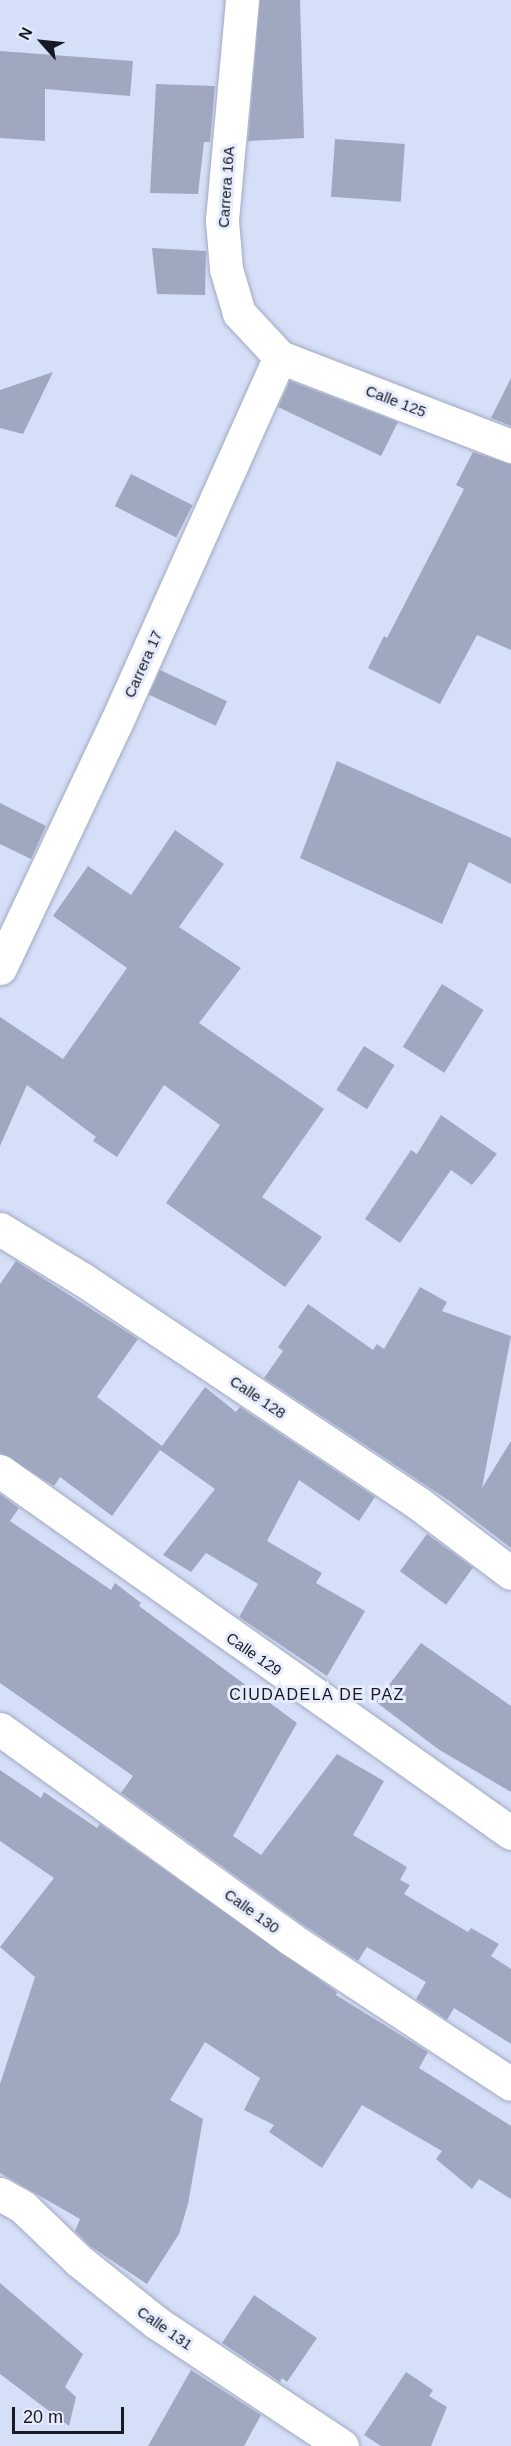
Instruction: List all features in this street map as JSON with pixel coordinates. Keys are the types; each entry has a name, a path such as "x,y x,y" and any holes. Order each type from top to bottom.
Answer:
{"street":[{"name":"Carrera 16A","path":"242,0 222,221 225,260 239,313 280,357"},
{"name":"Calle 125","path":"280,357 511,446"},
{"name":"Carrera 17","path":"0,968 121,712 280,357"},
{"name":"Calle 128","path":"0,1229 82,1279 418,1503 511,1573"},
{"name":"Calle 129","path":"0,1471 511,1833"},
{"name":"Calle 130","path":"0,1729 291,1939 511,2084"},
{"name":"Calle 131","path":"0,2194 23,2207 78,2260 157,2324 342,2446"}],"building":[{"path":"260,0 300,0 304,138 248,141"},
{"path":"0,51 133,61 130,96 45,89 45,141 0,138"},
{"path":"156,84 215,86 210,142 204,142 198,194 150,193"},
{"path":"335,139 405,144 401,202 331,197"},
{"path":"152,248 206,251 205,295 157,294"},
{"path":"53,372 23,434 0,428 0,390"},
{"path":"511,378 511,426 491,418"},
{"path":"290,381 398,422 381,456 278,407"},
{"path":"473,452 511,464 511,650 477,635 440,704 368,668 384,636 387,638 464,489 456,485"},
{"path":"131,474 192,505 176,537 115,506"},
{"path":"160,670 227,701 216,726 149,694"},
{"path":"337,761 511,838 511,884 469,862 442,924 300,858"},
{"path":"0,803 46,826 31,859 0,844"},
{"path":"175,830 224,864 179,927 241,968 199,1023 324,1109 262,1197 322,1237 285,1287 166,1203 220,1125 164,1085 117,1157 93,1141 96,1137 27,1085 0,1146 0,1017 63,1059 127,968 53,916 88,866 131,895"},
{"path":"442,984 484,1010 444,1073 403,1047"},
{"path":"364,1046 395,1065 367,1109 336,1090"},
{"path":"441,1115 497,1154 472,1185 451,1170 400,1243 365,1219 411,1150 417,1154"},
{"path":"16,1261 138,1339 97,1397 162,1446 205,1387 236,1412 240,1407 375,1497 359,1521 299,1480 267,1541 322,1573 316,1583 365,1611 327,1676 239,1617 258,1584 206,1553 191,1572 163,1555 215,1489 160,1450 112,1516 60,1477 54,1486 0,1453 0,1284"},
{"path":"420,1287 447,1302 442,1311 511,1336 482,1488 511,1441 511,1548 451,1502 264,1378 283,1351 278,1347 308,1304 373,1350 377,1344 384,1349"},
{"path":"0,1494 19,1508 10,1521 111,1590 115,1583 141,1603 139,1606 297,1723 233,1836 261,1855 337,1754 384,1781 353,1835 407,1867 400,1880 410,1885 404,1894 468,1932 471,1928 499,1944 491,1956 511,1969 511,2044 454,2008 447,2020 416,1999 426,1982 367,1947 358,1961 302,1924 121,1793 133,1776 0,1683"},
{"path":"427,1534 473,1568 446,1605 400,1571"},
{"path":"421,1643 511,1706 511,1792 438,1749 376,1702"},
{"path":"0,1770 41,1798 44,1792 97,1828 100,1824 337,1992 336,1995 428,2052 419,2068 511,2126 511,2199 479,2179 472,2189 436,2159 442,2151 362,2105 322,2168 269,2132 274,2125 244,2110 260,2078 205,2042 170,2100 203,2119 188,2204 179,2234 147,2284 90,2246 75,2231 80,2219 0,2173 0,2084 35,1977 0,1947 54,1878 0,1841"},
{"path":"0,2283 83,2354 65,2387 76,2397 69,2426 0,2374"},
{"path":"254,2295 317,2338 287,2382 282,2378 280,2382 222,2343"},
{"path":"191,2370 261,2415 244,2446 148,2446"},
{"path":"406,2372 433,2390 429,2396 447,2407 431,2446 381,2446 364,2435"}],"district":[{"name":"CIUDADELA DE PAZ","path":"317,1695"}]}
